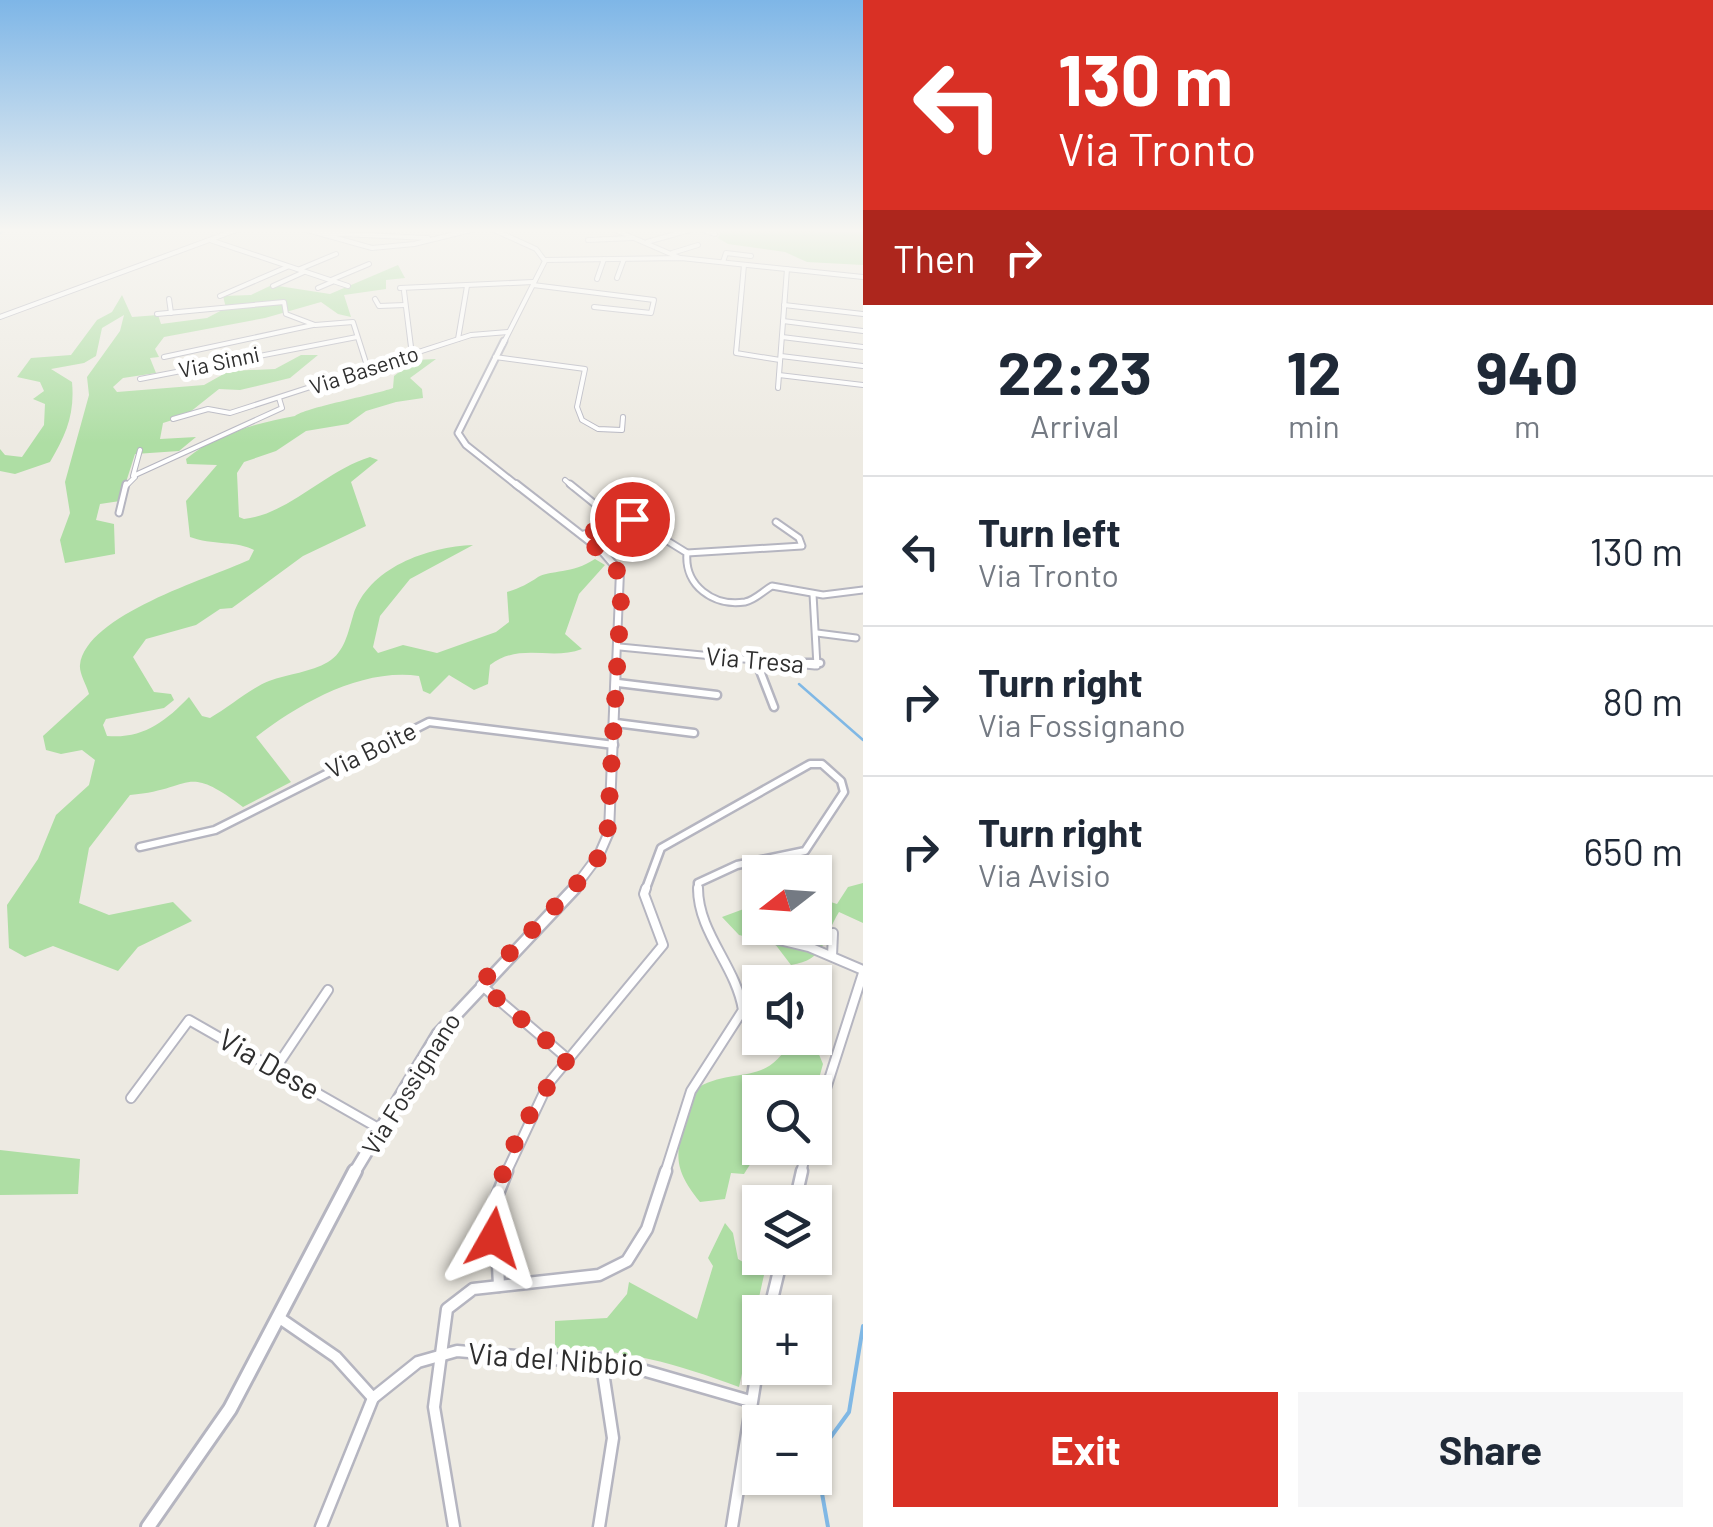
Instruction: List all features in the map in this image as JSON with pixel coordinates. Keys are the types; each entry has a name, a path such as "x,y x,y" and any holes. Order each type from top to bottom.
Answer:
{"street":[{"path":"0,317 45,300"},
{"path":"169,300 171,313"},
{"path":"375,300 379,306 406,305"},
{"path":"405,300 412,354"},
{"path":"458,339 465,300"},
{"name":"Via Fossignano","path":"148,1527 226,1420 380,1129 434,1040 480,984 598,860 611,824 621,574 581,535 459,436 460,423 525,300"},
{"path":"594,307 651,313 654,300"},
{"path":"738,300 736,353 863,366"},
{"path":"778,388 784,300"},
{"path":"157,314 282,302 287,304 286,314 314,325 352,322 368,369"},
{"path":"784,305 863,314"},
{"path":"783,322 863,331"},
{"name":"Via Sinni","path":"164,357 314,325"},
{"name":"Via Basento","path":"173,419 208,409 230,413 458,339 508,332"},
{"name":"Via Sinni","path":"140,380 357,336"},
{"path":"782,337 863,347"},
{"path":"495,357 586,369 577,415 590,426 610,431 622,430 622,417"},
{"path":"779,375 863,385"},
{"name":"Via Basento","path":"136,476 204,440 282,408 279,398"},
{"path":"136,476 130,474 140,450"},
{"path":"119,513 126,484 136,476"},
{"path":"565,480 617,521"},
{"path":"581,535 632,519 686,553 802,546 798,537 776,522"},
{"path":"686,553 685,568 692,582 716,599 749,602 770,586 814,594 863,590"},
{"name":"Via Tresa","path":"620,647 819,665 814,594"},
{"path":"817,633 856,638"},
{"path":"756,660 774,707"},
{"path":"618,683 717,696"},
{"name":"Via Boite","path":"140,847 216,830 425,723 446,721 615,745"},
{"path":"616,722 694,732"},
{"path":"454,1527 434,1413 444,1316 454,1300 473,1289 499,1286 603,1274 620,1267 636,1250 688,1097 743,1010 736,982 698,907 698,883 703,877 747,862 802,853 844,796 843,784 828,768 810,764 663,846 644,894 663,936 662,947 568,1059 532,1112 495,1198 493,1228 499,1286"},
{"path":"794,945 832,956 863,971 830,1075"},
{"path":"832,945 832,956"},
{"path":"480,984 568,1059"},
{"path":"275,1069 328,990"},
{"name":"Via Dese","path":"131,1098 189,1020 380,1129"},
{"path":"281,1319 336,1357 373,1398 321,1527"},
{"name":"Via del Nibbio","path":"373,1398 404,1372 439,1352 601,1359 665,1370 750,1402"},
{"path":"600,1527 614,1438 601,1359"},
{"path":"732,1527 753,1385"}],"green space":[{"path":"119,300 124,300 132,317 158,315 161,324 207,318 226,308 224,300 346,300 351,317 338,314 321,302 265,318 164,337 155,349 159,357 150,358 156,373 123,378 113,387 117,392 204,385 229,371 275,369 301,355 318,355 290,378 240,390 219,389 185,416 163,423 160,439 196,437 179,451 135,454 120,501 100,504 96,520 114,524 115,554 65,563 60,540 70,513 65,482 89,395 87,377 120,331 124,315 102,328 96,356 84,363 51,369 72,382 68,424 50,462 15,474 0,471 0,449 5,455 22,457 44,425 45,404 33,399 44,391 40,382 17,377 31,358 71,355 97,320 112,312"},
{"path":"436,359 410,378 422,389 423,398 366,411 348,424 306,431 276,451 244,462 237,473 239,517 244,519 292,501 354,463 370,457 378,460 351,482 366,526 303,556 232,608 220,609 196,625 146,639 133,657 154,692 171,694 174,700 164,708 106,719 103,725 107,736 142,732 189,697 202,716 210,718 262,684 328,662 342,647 361,599 372,585 402,563 437,550 473,545 410,579 380,616 373,647 378,653 403,645 437,653 496,632 509,622 507,592 543,575 595,559 605,565 579,594 565,634 582,649 501,658 490,665 488,684 474,690 449,675 430,694 423,691 419,676 397,675 376,677 333,691 256,737 291,782 243,807 224,793 198,782 130,795 89,848 79,903 109,915 173,902 192,921 138,947 118,971 53,946 25,957 9,948 7,905 38,859 56,815 89,785 95,760 82,750 61,754 46,750 43,736 89,694 80,668 87,647 125,615 249,560 254,550 190,537 186,501 217,465 187,464 186,459 238,430 393,388 394,376 415,360"},
{"path":"863,883 863,923 839,912 832,926 832,902 837,904 848,887"},
{"path":"742,910 742,936 739,935 722,917"},
{"path":"776,945 822,945 811,958 791,965"},
{"path":"781,1055 819,1055 823,1064 820,1075 742,1075 742,1165 750,1165 744,1174 731,1173 725,1199 700,1202 685,1180 679,1161 680,1141 694,1092 713,1081 772,1064"},
{"path":"0,1150 80,1159 78,1194 0,1195"},
{"path":"725,1223 733,1233 742,1275 764,1275 760,1295 742,1295 739,1387 649,1359 555,1348 555,1321 607,1318 627,1294 629,1282 697,1319 713,1266 708,1258"}],"waterway":[{"path":"799,684 863,740"},
{"path":"828,1527 820,1482 825,1445 849,1412 863,1326"}],"route":[{"path":"493,1238 499,1187 538,1100 568,1059 480,984 593,867 607,840 612,815 622,582 613,562 581,535 625,518 632,519"}]}
